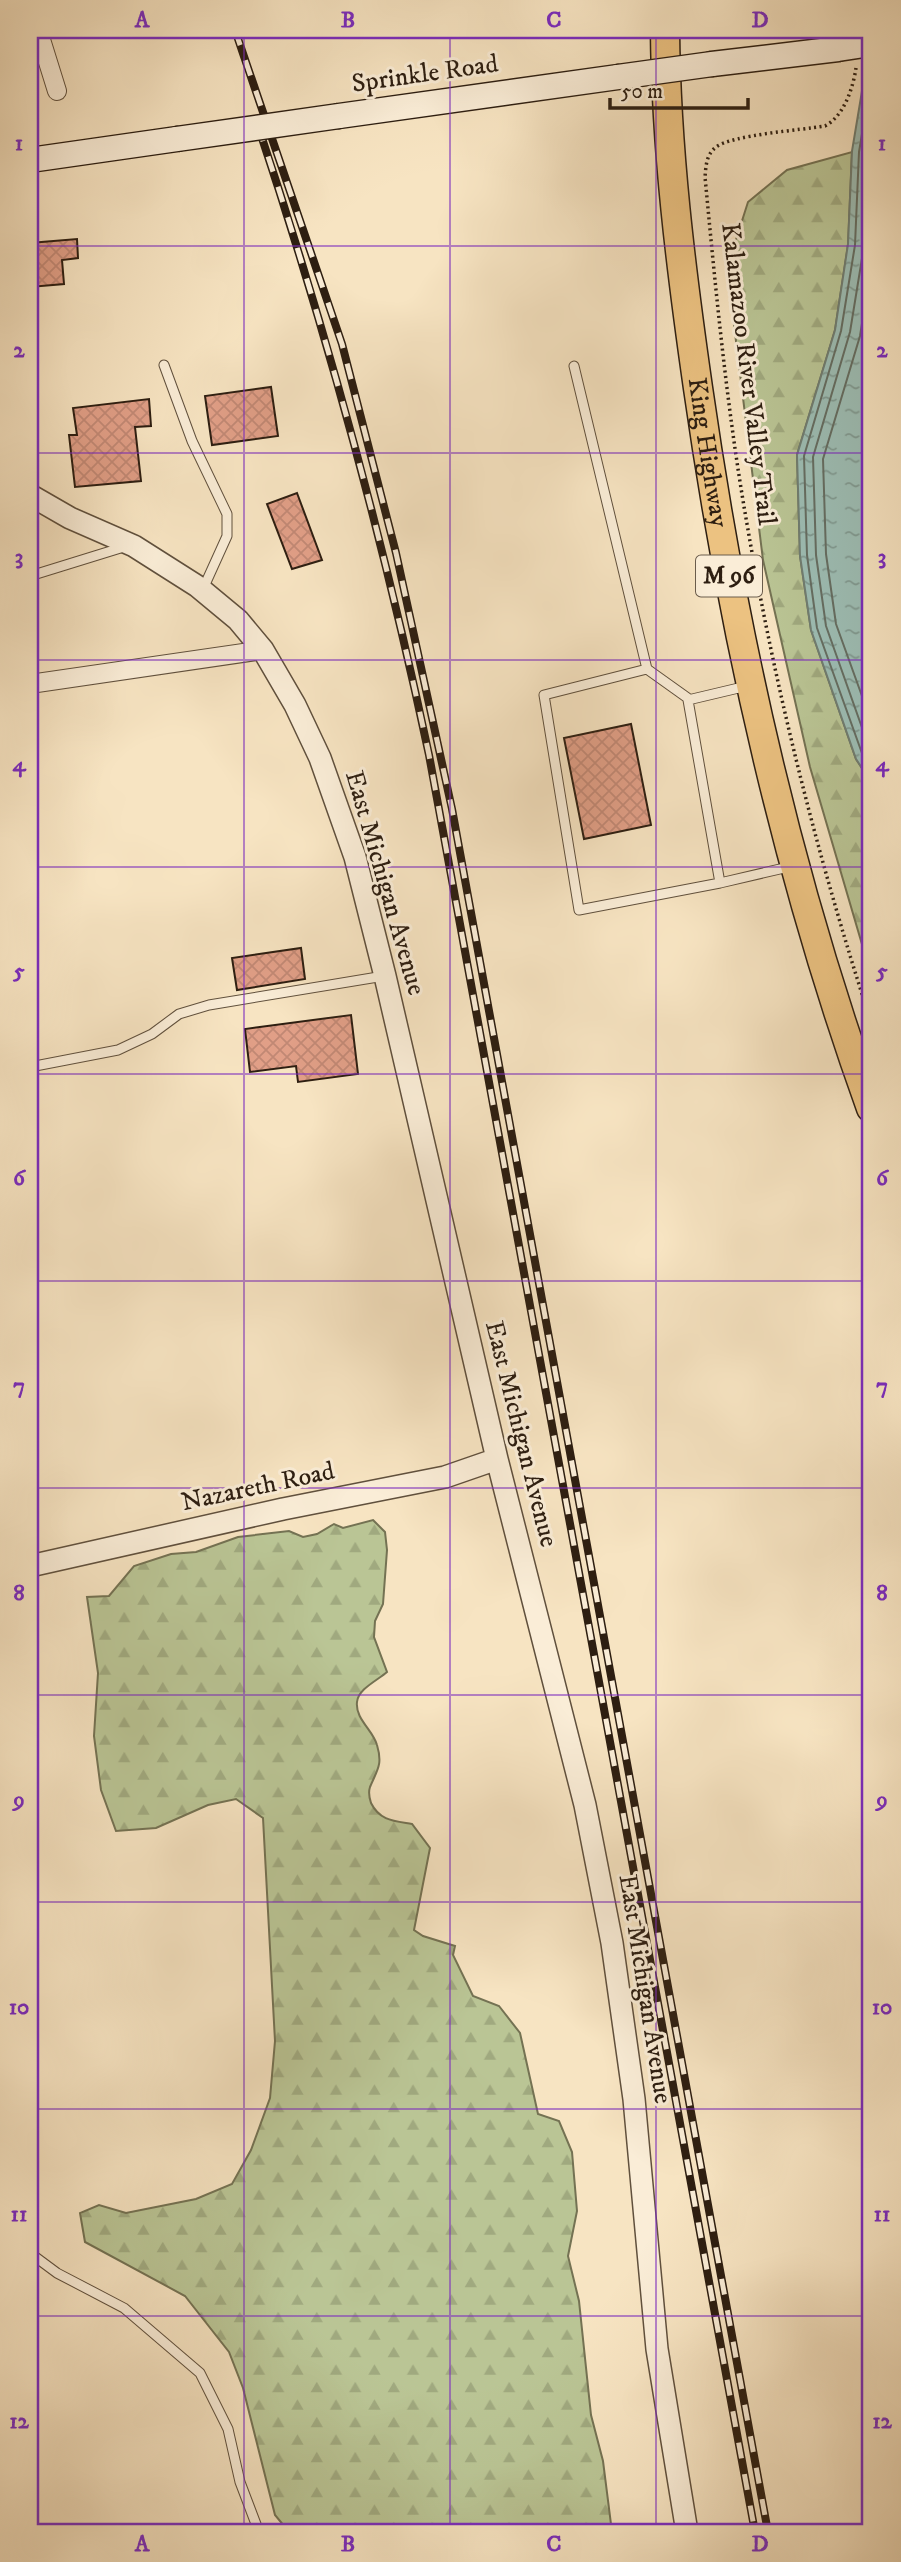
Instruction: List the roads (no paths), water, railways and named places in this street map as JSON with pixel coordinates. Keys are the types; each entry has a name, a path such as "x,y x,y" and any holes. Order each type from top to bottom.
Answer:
{"main road":[{"name":"King Highway","path":"665,30 665,73 684,289 708,456 751,685 795,866 841,1024 871,1108"},
{"name":"Sprinkle Road","path":"30,160 712,64 855,52"}],"street":[{"path":"38,30 57,91"},
{"name":"East Michigan Avenue","path":"30,495 71,518 132,545 202,591 238,620 262,650 295,705 320,758 355,857 496,1459 586,1805 612,1943 634,2098 657,2349 687,2532"},
{"path":"30,684 262,650"},
{"name":"Nazareth Road","path":"30,1566 269,1512 445,1477 496,1459"}],"lane":[{"path":"164,365 192,441 227,514 227,536 202,591"},
{"path":"575,366 647,669 689,699 720,883"},
{"path":"30,576 132,545"},
{"path":"647,669 544,695 579,910 795,866"},
{"path":"689,699 751,685"},
{"path":"30,1067 118,1050 152,1034 179,1014 209,1005 385,976"},
{"path":"30,2253 57,2273 124,2308 200,2373 228,2428 240,2482 259,2532"}],"water":[{"path":"871,37 871,782 856,759 811,630 800,556 797,455 835,330 848,244 852,151"}],"railway":[{"path":"235,30 342,344 396,553 452,809 768,2532"},
{"path":"258,126 331,360 393,596 429,755 755,2532"}]}
